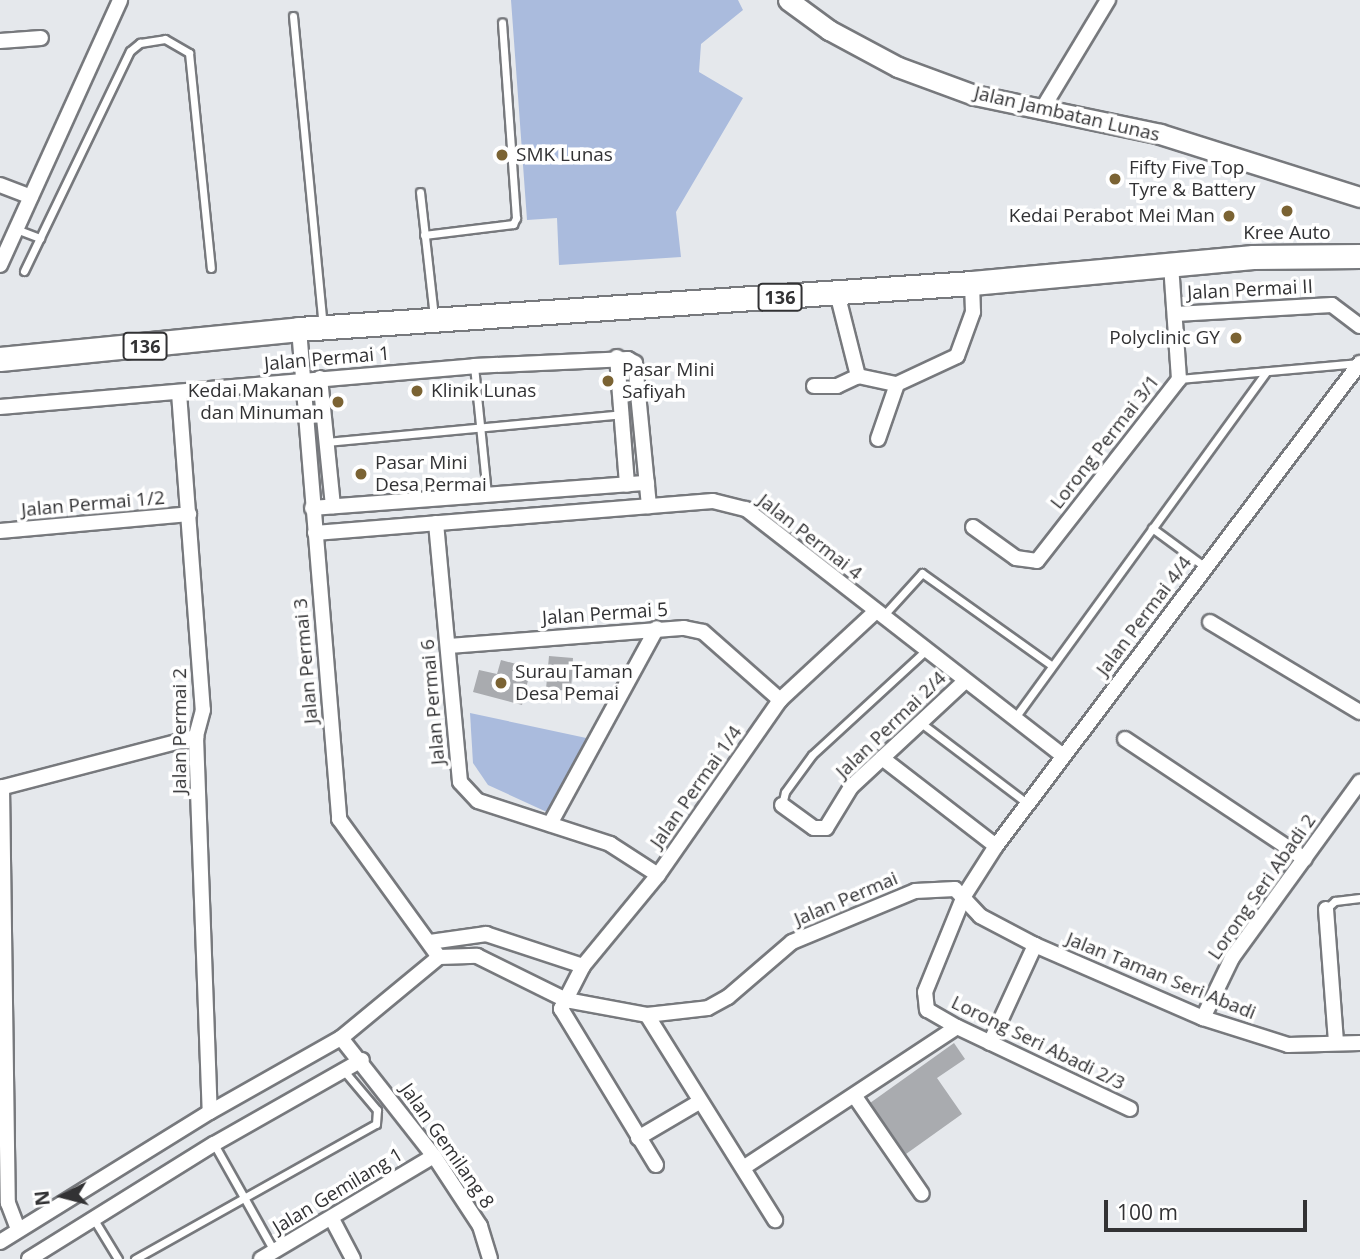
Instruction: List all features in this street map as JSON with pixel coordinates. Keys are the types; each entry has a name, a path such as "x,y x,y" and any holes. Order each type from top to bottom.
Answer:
{"main road":[{"name":"Jalan Jambatan Lunas","path":"797,3 898,67 974,95 1160,134 1360,197"},
{"name":"136","path":"0,359 299,329 972,283 1253,257 1360,256"}],"street":[{"path":"0,265 120,0"},
{"path":"1041,111 1108,0"},
{"path":"0,41 41,38"},
{"path":"2,191 31,197"},
{"name":"Lorong Permai 3/1","path":"973,527 1016,558 1037,561 1179,379 1171,264"},
{"path":"814,386 837,386 858,376 897,384 957,356 973,312 972,283"},
{"path":"837,293 858,376"},
{"name":"Jalan Permai II","path":"1176,314 1332,305 1360,326"},
{"name":"Jalan Permai 3","path":"299,329 339,819 439,957"},
{"path":"626,485 617,357 635,363 649,506"},
{"name":"Jalan Permai 1","path":"0,407 474,366 617,357"},
{"name":"Jalan Permai 4/4","path":"964,896 996,846 1360,363"},
{"path":"320,379 333,506"},
{"path":"878,439 897,384"},
{"name":"Jalan Permai 2","path":"179,393 203,710 196,737 210,1112"},
{"path":"312,508 647,483"},
{"name":"Jalan Permai 4","path":"315,533 713,500 746,509 1063,756"},
{"name":"Jalan Permai 1/2","path":"0,531 189,514"},
{"name":"Jalan Permai 6","path":"436,523 460,782 478,801 610,844 658,874"},
{"name":"Jalan Permai 1/4","path":"566,999 583,966 658,874 780,700 879,614"},
{"path":"1210,622 1360,712"},
{"path":"550,824 657,628"},
{"name":"Jalan Permai 5","path":"449,646 657,628 703,632 780,700"},
{"name":"Jalan Permai 2/4","path":"782,805 821,830 851,787 965,681"},
{"path":"18,1229 8,1203 1,787 196,737"},
{"path":"1125,739 1305,859"},
{"path":"882,758 996,846"},
{"name":"Lorong Seri Abadi 2","path":"1203,1018 1232,958 1360,782"},
{"name":"Jalan Permai","path":"439,957 477,956 566,999 647,1015 708,1008 728,997 792,942 877,905 935,887 955,889 964,896"},
{"name":"Jalan Taman Seri Abadi","path":"964,896 980,916 1035,945 1203,1018 1288,1045 1360,1043"},
{"name":"Lorong Seri Abadi 2/3","path":"964,896 924,1001 927,1010 990,1044 1130,1109"},
{"path":"1326,909 1336,1043"},
{"path":"430,942 486,934 583,966"},
{"path":"990,1044 1035,945"},
{"path":"0,1242 210,1112 341,1038 439,957"},
{"path":"566,999 561,1016 656,1165"},
{"path":"647,1015 775,1220"},
{"path":"743,1168 856,1098 957,1027"},
{"name":"Jalan Gemilang 8","path":"341,1038 362,1060 434,1156 480,1226 490,1259"},
{"path":"29,1259 214,1144 362,1060"},
{"path":"856,1098 922,1194"},
{"path":"638,1138 699,1102"},
{"name":"Jalan Gemilang 1","path":"261,1259 434,1156"},
{"path":"332,1219 354,1259"}],"lane":[{"path":"293,16 323,328"},
{"path":"424,235 513,224 516,218 502,23"},
{"path":"24,271 130,51 141,43 165,39 189,54 211,268"},
{"path":"419,192 435,320"},
{"path":"16,229 40,238"},
{"path":"1179,379 1360,363"},
{"path":"474,366 487,494"},
{"path":"1014,719 1266,372"},
{"path":"326,442 621,414"},
{"path":"1152,528 1205,567"},
{"path":"879,614 922,573 1051,665"},
{"path":"782,805 785,792 812,755 926,650"},
{"path":"920,723 1028,804"},
{"path":"1326,909 1335,901 1360,898"},
{"path":"135,1259 242,1196 376,1124 377,1110 343,1070"},
{"path":"214,1144 274,1251"},
{"path":"93,1217 118,1259"}],"shaded area":[{"path":"511,0 738,0 743,10 701,44 699,72 743,98 676,212 681,257 559,265 557,218 527,220"},
{"path":"470,713 591,739 549,813 488,785 473,763"}],"building":[{"path":"549,656 573,658 571,691 546,689"},
{"name":"Surau Taman Desa Pemai","path":"501,660 531,668 522,705 473,692 479,670 497,674"},
{"path":"954,1043 965,1059 937,1078 962,1114 906,1154 870,1103"}],"place":[{"name":"SMK Lunas","path":"502,155"},
{"name":"Fifty Five Top Tyre & Battery","path":"1115,179"},
{"name":"Kree Auto","path":"1287,211"},
{"name":"Kedai Perabot Mei Man","path":"1229,216"},
{"name":"Polyclinic GY","path":"1236,338"},
{"name":"Pasar Mini Safiyah","path":"608,381"},
{"name":"Klinik Lunas","path":"417,391"},
{"name":"Kedai Makanan dan Minuman","path":"338,402"},
{"name":"Pasar Mini Desa Permai","path":"361,474"},
{"name":"Surau Taman Desa Pemai","path":"501,683"}]}
